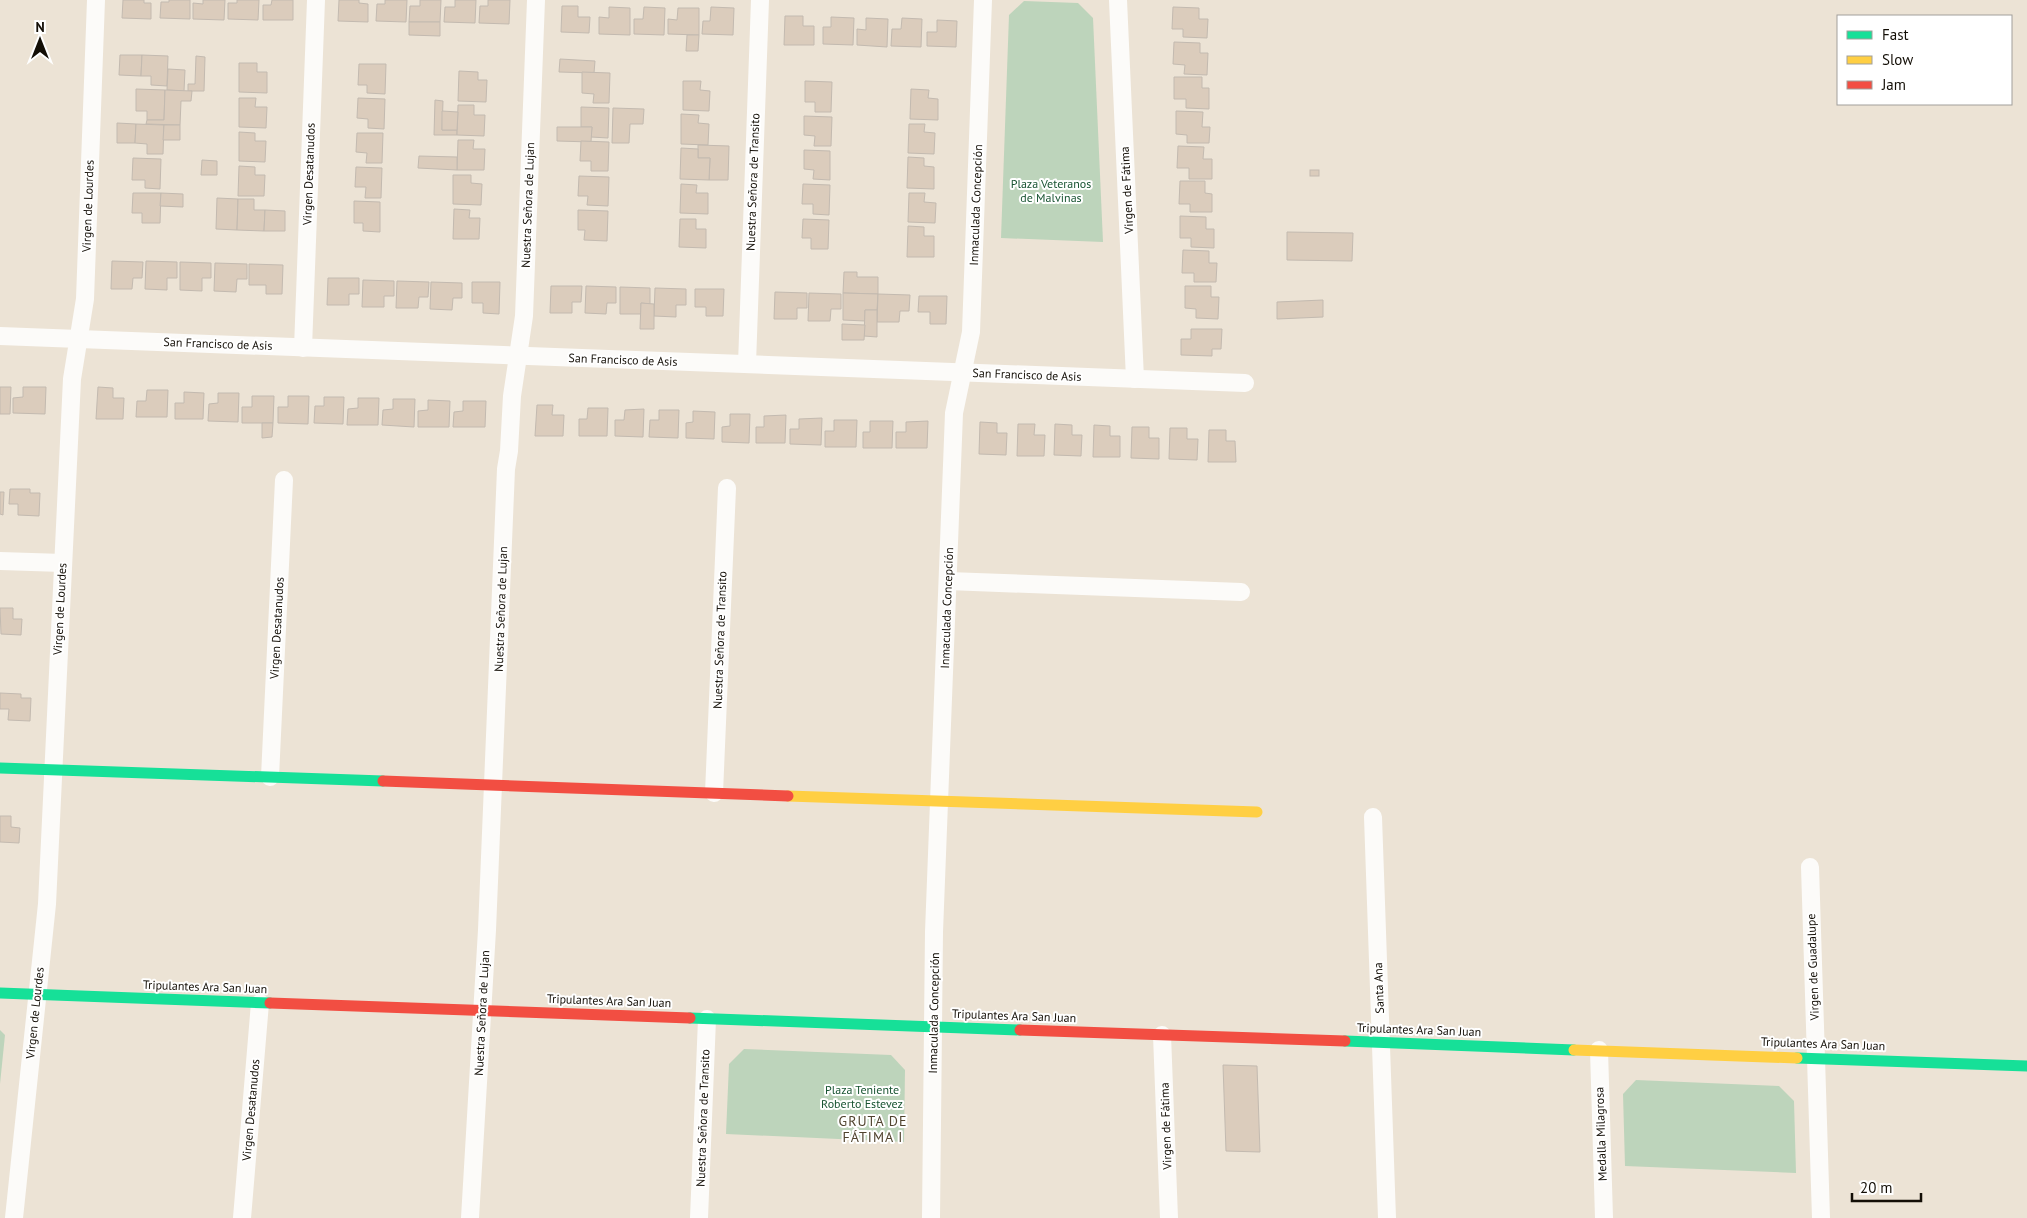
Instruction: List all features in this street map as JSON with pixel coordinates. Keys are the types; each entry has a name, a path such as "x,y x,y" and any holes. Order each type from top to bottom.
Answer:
{"street":[{"name":"Virgen de Lourdes","path":"14,1218 47,904 72,379 85,299 96,0"},
{"name":"Virgen Desatanudos","path":"303,348 316,0"},
{"name":"Nuestra Señora de Lujan","path":"470,1218 483,1010 506,469 512,396 524,316 536,0"},
{"name":"Nuestra Señora de Transito","path":"747,364 760,0"},
{"name":"Inmaculada Concepción","path":"931,1218 934,932 954,413 971,332 983,0"},
{"name":"Virgen de Fátima","path":"1118,0 1136,379"},
{"name":"San Francisco de Asis","path":"0,336 1245,384"},
{"name":"Virgen Desatanudos","path":"270,777 284,480"},
{"name":"Nuestra Señora de Transito","path":"714,793 727,488"},
{"path":"0,561 63,563"},
{"path":"948,581 1240,592"},
{"path":"0,768 1257,812"},
{"name":"Santa Ana","path":"1373,817 1388,1218"},
{"name":"Virgen de Guadalupe","path":"1810,867 1821,1218"},
{"name":"Tripulantes Ara San Juan","path":"0,993 2027,1066"},
{"name":"Virgen Desatanudos","path":"242,1218 260,1002"},
{"name":"Nuestra Señora de Transito","path":"699,1218 707,1018"},
{"name":"Virgen de Fátima","path":"1162,1034 1169,1218"},
{"name":"Medalla Milagrosa","path":"1599,1050 1604,1218"}],"green space":[{"name":"Plaza Veteranos de Malvinas","path":"1024,1 1078,3 1093,18 1103,242 1001,238 1009,15"},
{"path":"0,1030 5,1035 0,1084"},
{"name":"Plaza Teniente Roberto Estevez","path":"744,1049 891,1055 905,1070 904,1142 726,1134 729,1064"},
{"path":"1636,1080 1779,1086 1794,1101 1796,1173 1625,1166 1623,1094"}],"building":[{"path":"123,0 144,0 144,3 151,3 151,19 122,18"},
{"path":"169,0 190,0 190,19 160,18 161,2 169,2"},
{"path":"203,0 225,0 224,20 193,19 193,3 203,4"},
{"path":"237,0 259,0 258,20 228,19 228,3 237,3"},
{"path":"272,0 293,0 293,20 263,20 263,5 271,5"},
{"path":"339,0 359,0 359,3 368,4 368,22 338,21"},
{"path":"385,0 407,0 406,22 376,21 377,4 385,4"},
{"path":"420,0 441,0 440,22 409,22 410,6 420,6"},
{"path":"455,0 476,0 475,23 444,22 445,7 455,7"},
{"path":"488,0 510,0 509,24 479,23 480,6 488,6"},
{"path":"562,6 578,6 578,17 590,17 589,33 561,32"},
{"path":"609,7 630,8 630,35 599,34 599,17 609,18"},
{"path":"644,7 665,8 664,35 634,34 634,19 643,19"},
{"path":"711,7 734,8 733,35 702,34 703,21 710,21"},
{"path":"1173,7 1199,8 1199,19 1208,19 1207,38 1183,37 1183,29 1172,29"},
{"path":"678,8 699,8 699,35 668,34 668,19 677,20"},
{"path":"785,16 803,16 803,26 814,26 814,45 784,45"},
{"path":"831,17 854,18 853,45 823,44 823,27 831,27"},
{"path":"866,18 888,19 887,47 857,45 857,29 866,30"},
{"path":"902,18 922,19 921,47 891,46 892,29 901,29"},
{"path":"937,20 957,21 956,47 927,46 927,32 937,32"},
{"path":"409,22 440,22 440,36 409,35"},
{"path":"687,35 699,35 698,51 686,51"},
{"path":"1174,42 1200,43 1200,53 1208,53 1207,75 1184,74 1185,65 1173,64"},
{"path":"120,55 142,55 141,76 119,75"},
{"path":"142,55 168,56 167,86 151,85 151,76 141,76"},
{"path":"196,56 205,57 204,91 188,91 188,84 195,84"},
{"path":"560,59 595,61 594,73 559,72"},
{"path":"239,63 257,63 257,72 267,72 267,93 239,92"},
{"path":"359,64 386,64 385,94 367,93 367,85 358,85"},
{"path":"168,69 185,70 184,91 167,90"},
{"path":"459,71 478,72 478,80 487,80 486,102 458,101"},
{"path":"582,72 610,73 609,103 593,103 594,94 582,93"},
{"path":"1174,77 1202,77 1202,88 1209,88 1209,109 1186,108 1186,99 1174,99"},
{"path":"683,81 701,81 700,90 710,91 709,111 683,110"},
{"path":"805,81 832,82 831,112 815,112 815,102 805,102"},
{"path":"136,89 165,90 164,120 147,120 147,111 136,111"},
{"path":"911,89 929,90 928,98 938,99 938,120 910,119"},
{"path":"165,90 192,91 191,101 181,101 180,125 146,124 147,120 164,120"},
{"path":"239,98 256,98 255,107 267,107 266,128 239,127"},
{"path":"358,98 385,99 384,129 368,128 368,119 357,118"},
{"path":"435,100 443,101 442,130 457,130 457,135 434,135"},
{"path":"458,105 474,105 474,115 485,115 484,136 457,135"},
{"path":"581,107 609,108 608,138 591,137 592,127 581,127"},
{"path":"613,108 644,109 643,124 630,124 629,143 612,143"},
{"path":"442,111 458,112 457,130 442,130"},
{"path":"1176,111 1203,112 1202,127 1210,127 1209,143 1187,143 1187,135 1176,134"},
{"path":"681,114 699,115 698,123 709,124 708,145 681,144"},
{"path":"804,116 832,117 831,146 814,146 815,136 804,135"},
{"path":"117,123 136,124 135,143 117,143"},
{"path":"136,124 164,125 163,154 147,154 147,144 135,143"},
{"path":"909,124 925,124 924,132 935,133 934,154 908,153"},
{"path":"164,125 180,125 180,140 163,140"},
{"path":"557,127 592,127 591,142 557,141"},
{"path":"239,132 255,133 255,141 266,141 265,162 239,161"},
{"path":"357,133 383,133 382,163 366,163 367,153 356,152"},
{"path":"458,140 474,140 473,149 485,149 484,170 457,170"},
{"path":"581,141 609,142 608,171 591,171 591,161 580,161"},
{"path":"698,145 729,146 728,180 709,180 710,158 698,158"},
{"path":"1178,146 1204,147 1203,159 1212,159 1212,179 1189,179 1189,168 1177,168"},
{"path":"681,148 698,149 698,158 710,158 709,180 680,179"},
{"path":"804,150 830,151 830,180 813,179 814,170 804,169"},
{"path":"419,156 457,157 457,170 418,168"},
{"path":"908,157 924,158 924,166 934,167 934,189 907,188"},
{"path":"133,158 161,159 160,189 145,188 145,180 132,180"},
{"path":"202,160 217,161 217,175 201,175"},
{"path":"239,166 255,167 255,175 265,175 264,196 238,196"},
{"path":"356,167 382,168 381,198 365,198 366,187 355,187"},
{"path":"1310,170 1319,170 1319,176 1310,176"},
{"path":"453,175 471,175 471,183 482,184 481,205 453,204"},
{"path":"579,176 609,177 608,206 587,205 588,196 578,196"},
{"path":"1180,181 1205,181 1205,193 1212,194 1212,212 1190,212 1190,204 1179,204"},
{"path":"681,184 697,185 696,193 708,193 708,214 680,213"},
{"path":"803,184 830,185 829,215 813,214 813,204 802,204"},
{"path":"133,193 161,193 160,223 142,223 142,213 132,213"},
{"path":"161,193 183,194 183,207 160,206"},
{"path":"909,193 925,193 924,202 936,203 935,223 908,222"},
{"path":"217,198 238,199 237,230 216,229"},
{"path":"238,199 254,199 254,210 265,210 264,231 237,230"},
{"path":"354,201 380,202 380,232 363,231 363,223 354,223"},
{"path":"454,209 470,210 469,218 480,218 479,239 453,239"},
{"path":"265,210 285,211 285,231 264,231"},
{"path":"578,210 608,211 607,241 584,240 585,230 578,230"},
{"path":"1180,216 1206,217 1206,229 1214,229 1214,248 1191,247 1191,238 1180,238"},
{"path":"680,219 696,219 696,229 706,229 706,248 679,247"},
{"path":"803,219 829,220 828,249 811,249 811,238 802,238"},
{"path":"908,226 924,227 924,236 934,236 934,257 907,257"},
{"path":"1287,232 1353,233 1352,261 1287,260"},
{"path":"1183,250 1209,251 1209,263 1217,263 1216,282 1194,282 1194,273 1182,273"},
{"path":"112,261 143,262 142,278 133,278 132,289 111,289"},
{"path":"146,261 177,262 177,278 167,278 167,290 145,289"},
{"path":"180,262 211,263 211,278 202,278 202,291 180,290"},
{"path":"215,263 247,264 247,279 237,279 236,292 214,291"},
{"path":"249,264 283,265 282,294 266,294 266,285 249,285"},
{"path":"844,272 857,272 857,277 878,277 878,294 843,293"},
{"path":"328,278 359,278 359,294 349,294 349,305 327,305"},
{"path":"363,280 394,281 394,296 384,296 384,307 362,307"},
{"path":"397,281 429,282 428,297 419,297 418,308 396,308"},
{"path":"431,282 462,283 462,298 453,298 452,310 430,309"},
{"path":"472,282 500,282 499,314 483,313 483,303 472,303"},
{"path":"551,286 582,286 581,302 572,302 572,313 550,313"},
{"path":"586,286 616,287 616,303 607,303 606,314 585,313"},
{"path":"1185,286 1211,286 1211,297 1219,297 1218,319 1196,318 1196,309 1185,308"},
{"path":"620,287 650,288 650,304 641,303 641,314 620,314"},
{"path":"655,288 686,289 686,305 676,305 676,317 654,316"},
{"path":"695,289 724,289 723,316 706,316 706,307 695,307"},
{"path":"775,292 807,293 807,308 797,308 797,319 774,319"},
{"path":"809,293 841,294 841,309 831,309 830,321 808,321"},
{"path":"843,293 878,294 877,310 865,310 865,321 843,320"},
{"path":"878,294 910,295 909,311 900,311 899,322 877,322"},
{"path":"919,296 947,296 946,324 930,324 930,312 918,312"},
{"path":"1323,300 1323,317 1277,319 1277,302"},
{"path":"641,303 654,304 654,329 640,329"},
{"path":"865,310 877,310 877,337 864,336"},
{"path":"842,324 865,325 864,340 842,340"},
{"path":"1191,329 1222,329 1221,349 1212,349 1212,356 1181,355 1181,339 1191,339"},
{"path":"0,387 11,387 10,414 0,414"},
{"path":"23,387 46,387 45,414 13,413 13,398 23,397"},
{"path":"98,387 113,388 113,398 124,398 123,419 96,419"},
{"path":"147,390 168,390 167,417 136,417 137,401 146,401"},
{"path":"184,392 204,393 203,419 175,419 175,403 184,403"},
{"path":"218,393 239,393 238,422 208,421 209,404 218,403"},
{"path":"252,396 274,396 273,423 242,423 242,407 252,407"},
{"path":"288,396 309,396 308,424 278,423 278,407 288,407"},
{"path":"324,397 344,397 343,424 314,423 315,406 324,406"},
{"path":"358,398 379,398 378,425 347,425 348,409 358,408"},
{"path":"393,399 415,399 414,427 382,425 383,410 393,409"},
{"path":"428,400 450,401 449,427 418,427 418,411 428,410"},
{"path":"463,401 486,401 485,427 453,427 454,412 463,411"},
{"path":"537,405 553,405 552,415 564,415 563,436 535,436"},
{"path":"588,408 608,408 607,436 579,436 579,419 587,419"},
{"path":"644,409 643,437 615,436 615,420 624,420 625,410"},
{"path":"659,410 679,410 678,438 649,437 650,420 659,420"},
{"path":"693,411 715,412 714,439 686,438 686,423 693,422"},
{"path":"730,414 750,414 749,443 722,442 722,427 730,426"},
{"path":"786,415 785,443 756,443 756,427 764,427 764,416"},
{"path":"822,418 821,445 790,444 790,429 799,429 799,419"},
{"path":"834,420 857,420 856,447 825,447 825,431 834,431"},
{"path":"870,421 893,421 892,448 863,448 863,432 870,432"},
{"path":"928,421 927,448 896,448 896,432 906,432 906,422"},
{"path":"980,422 997,423 997,433 1007,433 1006,455 979,454"},
{"path":"262,423 273,423 272,437 262,438"},
{"path":"1018,424 1035,424 1034,435 1045,435 1044,456 1017,456"},
{"path":"1055,424 1072,425 1072,435 1082,435 1081,456 1054,455"},
{"path":"1094,425 1110,426 1110,436 1120,436 1120,457 1093,457"},
{"path":"1132,427 1149,427 1149,438 1159,438 1159,459 1131,458"},
{"path":"1170,428 1187,428 1187,439 1198,439 1197,460 1169,459"},
{"path":"1209,430 1226,430 1226,441 1235,441 1236,462 1208,462"},
{"path":"10,489 30,489 30,493 40,493 39,516 18,515 18,504 9,504"},
{"path":"0,492 4,492 3,515 0,514"},
{"path":"0,608 13,608 13,619 22,619 21,635 1,634"},
{"path":"0,693 21,694 21,698 31,698 30,721 8,720 9,709 0,709"},
{"path":"0,816 11,816 11,827 20,828 19,843 0,842"},
{"path":"1223,1065 1257,1066 1260,1152 1226,1151"}],"traffic: fast":[{"path":"0,768 383,781"},
{"path":"0,993 270,1003"},
{"path":"690,1018 1020,1030"},
{"path":"1345,1041 1574,1050"},
{"path":"1797,1058 2027,1066"}],"traffic: slow":[{"path":"788,796 1257,812"},
{"path":"1574,1050 1797,1058"}],"traffic: jam":[{"path":"383,781 788,796"},
{"path":"270,1003 690,1018"},
{"path":"1020,1030 1345,1041"}],"district":[{"name":"GRUTA DE FÁTIMA I","path":"873,1130"}]}
